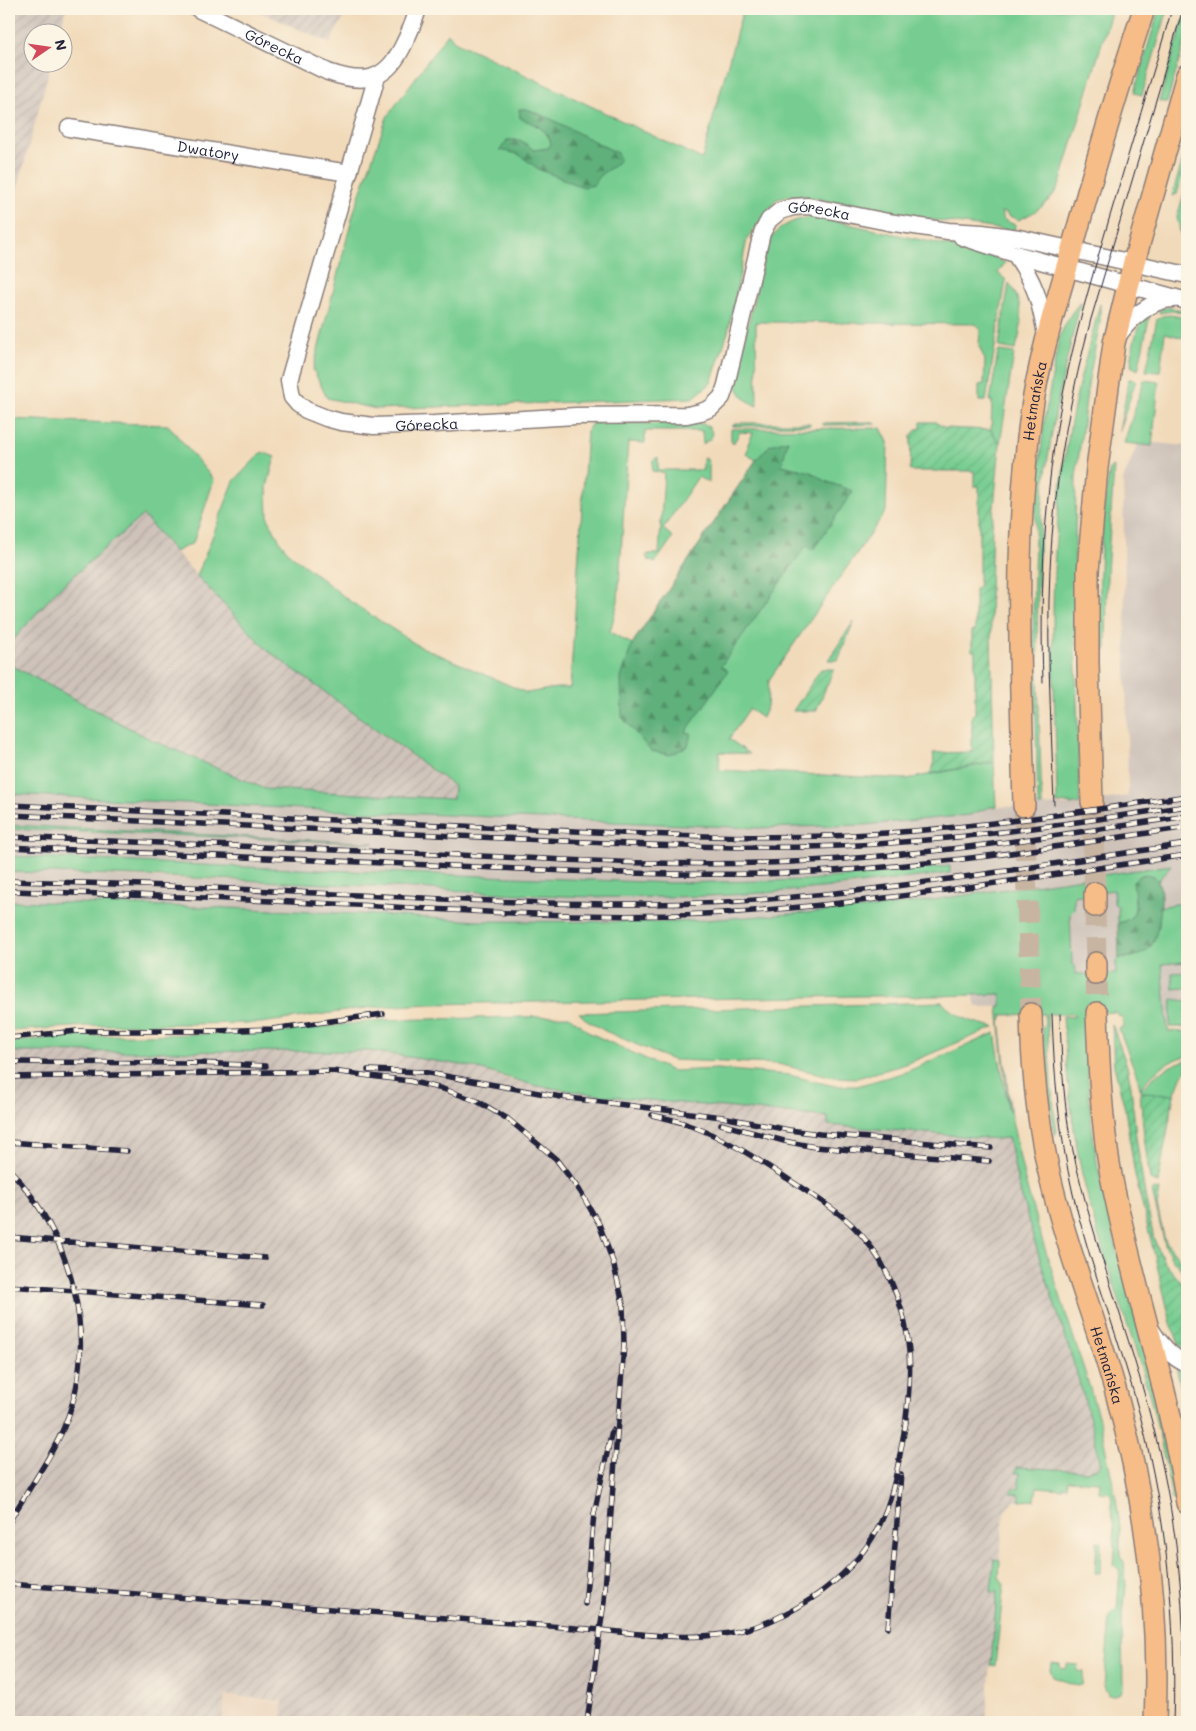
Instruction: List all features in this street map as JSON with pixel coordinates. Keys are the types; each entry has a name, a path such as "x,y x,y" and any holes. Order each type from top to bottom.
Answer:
{"main road":[{"name":"Hetmańska","path":"1024,806 1019,586 1023,484 1031,413 1046,338 1144,9"},
{"path":"1092,802 1088,662 1088,571 1094,486 1114,343 1134,262 1187,75"},
{"path":"1097,1013 1101,1106 1107,1149 1119,1209 1172,1424 1187,1499"},
{"name":"Hetmańska","path":"1031,1014 1033,1073 1048,1170 1117,1394 1143,1514 1155,1621 1155,1722"}],"street":[{"name":"Górecka","path":"198,9 328,72 359,79 377,76 289,380 292,397 298,404 306,410 326,418 360,425 411,425 576,416 687,415 701,412 717,403 724,392 759,241 766,226 775,215 793,207 808,206 948,231 982,233 1069,258 1128,285 1182,300"},
{"path":"377,76 394,62 406,41 418,9"},
{"name":"Dwatory","path":"69,128 349,173"},
{"name":"Górecka","path":"948,231 1014,254 1134,262 1187,275"},
{"path":"1014,254 1031,280 1038,298 1046,338"},
{"path":"1114,343 1124,328 1147,308 1165,298 1182,300"},
{"path":"1146,1321 1166,1348 1187,1364"},
{"path":"1187,1452 1185,1474 1187,1499"}],"shaded area":[{"path":"9,9 66,9 62,22 22,22 22,72 49,72 14,202 9,201"},
{"path":"253,9 348,9 330,43"},
{"path":"1139,441 1187,446 1187,1030 1156,1021 1138,1005 976,1007 953,897 877,908 676,922 478,921 229,908 9,901 9,872 668,897 763,893 857,885 950,873 949,866 807,880 672,883 9,856 9,829 375,843 9,825 9,794 323,810 758,828 864,825 970,815 990,807 1070,805 1128,796 1123,480"},
{"path":"143,515 267,650 454,787 453,799 265,789 150,739 9,664 9,645 55,592"},
{"path":"369,1051 468,1066 514,1081 607,1096 1011,1132 1026,1198 1108,1472 1057,1473 1010,1505 1004,1513 1000,1560 994,1559 991,1591 997,1592 986,1721 991,1722 282,1722 283,1701 225,1695 222,1722 9,1722 9,1052"},
{"path":"224,1695 283,1701 282,1722 222,1722"}],"green space":[{"path":"743,9 1112,9 1060,184 1047,202 1031,214 1018,220 1007,215 1007,213 1001,212 1004,220 1015,225 1014,231 897,215 804,196 788,196 777,199 747,239 728,332 711,383 693,398 376,409 327,398 313,369 354,211 387,117 448,33 454,41 702,159"},
{"path":"1159,9 1168,9 1142,95 1134,93"},
{"path":"1187,9 1187,34 1167,103 1159,101"},
{"path":"519,109 527,109 547,117 617,153 620,159 596,180 594,185 584,187 540,170 518,154 500,150 507,140 520,140 534,150 548,148 551,144 543,130 520,118"},
{"path":"1185,152 1187,152 1187,159 1177,194 1172,196"},
{"path":"1187,184 1187,255 1185,254 1177,217"},
{"path":"811,217 990,255 1005,263 998,273 1006,280 986,401 979,401 979,385 984,384 985,360 979,346 980,329 976,324 756,322 757,406 742,396 735,379 767,245 775,233 785,225"},
{"path":"1009,283 1018,299 1021,315 1020,332 1015,350 1000,347 999,345"},
{"path":"1081,301 1056,408 1047,462 1041,517 1037,625 1042,806 1038,806 1033,615 1036,500 1044,422 1059,337 1071,314"},
{"path":"1100,304 1100,322 1088,384 1076,477 1074,607 1080,803 1070,805 1070,803 1057,804 1053,645 1055,550 1062,478 1070,425"},
{"path":"1168,307 1187,311 1187,314 1172,311 1159,313 1160,309"},
{"path":"1150,314 1138,370 1131,366 1134,344 1137,331"},
{"path":"1170,315 1187,318 1187,339 1165,333 1160,372 1146,371 1157,319"},
{"path":"998,352 1014,353 1000,444 991,430 992,401 990,401"},
{"path":"1129,379 1136,380 1119,431"},
{"path":"1144,380 1159,382 1152,446 1124,443"},
{"path":"9,419 168,425 214,480 193,543 175,552 143,515 55,592 9,645"},
{"path":"869,422 876,424 823,425 823,423"},
{"path":"921,422 935,422 945,428 991,430 1000,444 992,528 990,590 994,762 929,774 934,762 933,753 972,752 972,715 975,714 975,651 972,651 972,631 975,631 975,589 979,588 979,486 974,486 974,471 910,471 911,436 917,429 921,428"},
{"path":"592,423 703,424 709,426 712,433 710,439 703,444 702,431 645,431 645,443 628,442 618,601 610,632 632,644 756,460 746,454 753,433 740,432 733,444 731,441 731,429 881,428 888,442 886,511 769,680 767,706 762,718 749,709 729,739 750,754 720,752 719,770 907,779 994,762 996,807 990,807 970,815 864,825 758,828 323,810 9,794 9,664 150,739 265,789 453,799 454,786 267,650 197,576 234,481 262,452 275,457 267,487 268,518 281,543 290,554 351,602 417,645 527,693 556,688 570,688 587,431"},
{"path":"738,423 810,423 810,425 732,426"},
{"path":"788,440 782,465 811,472 825,481 853,491 813,550 806,546 721,666 728,671 686,732 691,733 688,746 670,755 651,751 622,717 621,678 632,644 756,460 770,445"},
{"path":"658,457 658,470 703,470 703,458 706,458 709,464 709,483 698,477 663,529 673,537 655,563 648,560 646,556 649,554 659,554 664,473 652,471 653,460"},
{"path":"1114,467 1107,573 1106,650 1100,650 1102,536 1110,468"},
{"path":"854,621 838,660 828,660"},
{"path":"821,669 834,669 816,711 793,711"},
{"path":"9,825 375,843 9,829"},
{"path":"9,856 672,883 807,880 950,866 950,873 845,886 774,892 703,896 605,897 212,879 9,872"},
{"path":"1171,865 1158,881 1153,875 1134,895 1134,914 1124,922 1118,923 1118,906 1114,904 1114,890 1074,896 1074,909 1070,913 1072,963 1075,966 1075,974 1116,974 1116,961 1119,958 1127,958 1159,927 1159,907 1187,902 1187,962 1162,964 1168,1031 1187,1032 1187,1056 1160,1068 1140,1089 1119,1029 1123,1027 1122,1017 1117,1015 1116,1012 1084,1014 1090,1101 1098,1166 1111,1226 1152,1383 1176,1501 1172,1500 1151,1400 1102,1247 1082,1174 1070,1095 1063,1016 1074,1017 1074,1014 1047,1014 1051,1083 1057,1132 1054,1136 1042,1027 1045,1026 1044,1014 1002,1015 1002,1020 1000,1021 1011,1116 1024,1177 1101,1426 1116,1498 1120,1527 1120,1555 1124,1562 1126,1586 1122,1624 1123,1687 1121,1693 1115,1695 1108,1695 1104,1686 1110,1616 1117,1609 1120,1571 1114,1565 1115,1550 1111,1493 1099,1492 1100,1482 1068,1480 1067,1487 1063,1486 1063,1489 1037,1487 1035,1500 1020,1501 1020,1494 1011,1493 1012,1489 1019,1488 1020,1473 1015,1473 1017,1467 1087,1471 1097,1469 1101,1465 1084,1398 1023,1202 1008,1138 997,1139 828,1125 828,1117 607,1096 537,1086 468,1066 369,1051 9,1052 9,1042 70,1036 273,1033 382,1020 569,1016 590,1033 672,1071 717,1069 789,1075 834,1086 857,1086 906,1072 995,1033 1009,1112 998,1007 1001,1006 1001,994 432,1004 374,1007 261,1023 103,1025 9,1031 9,901 229,908 478,921 676,922 877,908"},
{"path":"1145,874 1155,878 1160,886 1160,914 1154,940 1151,946 1141,954 1119,958 1118,923 1126,921 1134,913 1133,881"},
{"path":"1187,972 1187,988 1173,989 1172,973"},
{"path":"1172,999 1187,1001 1187,1027 1170,1027"},
{"path":"942,1002 947,1008 960,1016 973,1022 995,1027 906,1064 857,1078 833,1077 778,1064 672,1060 605,1031 579,1013"},
{"path":"1112,1024 1127,1066 1131,1086 1136,1137 1154,1239 1164,1262 1187,1289 1187,1352 1180,1345 1172,1327 1135,1175 1125,1109 1114,1066"},
{"path":"1187,1060 1187,1070 1182,1075 1174,1095 1140,1093 1161,1072"},
{"path":"1140,1093 1174,1095 1158,1183 1150,1180"},
{"path":"1155,1189 1160,1190 1157,1206 1164,1237 1187,1269 1187,1276 1171,1258 1165,1245 1152,1191"},
{"path":"1178,1369 1187,1372 1187,1414 1177,1371"},
{"path":"1097,1541 1101,1542 1100,1573 1095,1573"},
{"path":"994,1559 1000,1560 999,1577 1004,1584 995,1666 991,1665 997,1592 991,1592"},
{"path":"1051,1663 1060,1664 1060,1668 1066,1669 1067,1664 1078,1665 1077,1671 1084,1672 1082,1685 1078,1686 1053,1677 1050,1670"}],"tunnel":[{"path":"1092,802 1095,893"},
{"path":"1024,806 1031,1014"},
{"path":"1095,906 1096,963"},
{"path":"1096,974 1097,1013"}],"tram line":[{"path":"1043,682 1042,611 1047,505 1062,399 1090,284 1172,9"},
{"path":"1054,805 1049,670 1049,603 1052,536 1062,454 1072,399 1091,319 1183,9"},
{"path":"1052,1014 1058,1104 1073,1194 1088,1251 1141,1419 1157,1494 1168,1569 1171,1607 1174,1684 1173,1722"},
{"path":"1060,1014 1065,1102 1077,1167 1096,1237 1149,1411 1167,1488 1182,1605 1184,1644 1183,1722"}],"railway":[{"path":"9,805 612,833 785,837 918,831 1053,816 1187,796"},
{"path":"9,815 650,845 781,847 859,845 941,839 1187,806"},
{"path":"9,837 709,864 842,859 941,850 1040,838 1187,816"},
{"path":"9,847 581,871 665,874 750,874 891,867 941,862 1187,827"},
{"path":"9,881 496,901 597,904 698,903 759,900 882,888 1187,844"},
{"path":"9,891 193,897 540,914 622,916 704,914 825,905 886,898 1187,855"},
{"path":"9,1038 77,1031 272,1029 383,1014"},
{"path":"9,1062 198,1063 266,1066"},
{"path":"368,1070 423,1072 561,1097 722,1117 820,1134 991,1148"},
{"path":"9,1077 332,1071 409,1081 443,1089 477,1101 508,1119 556,1159 580,1191 599,1224 613,1262 623,1303 624,1345 604,1602 587,1722"},
{"path":"652,1115 701,1130 740,1149 828,1205 850,1223 862,1236 883,1265 898,1299 903,1316 910,1360 905,1427"},
{"path":"721,1124 784,1141 815,1147 989,1161"},
{"path":"9,1142 127,1151"},
{"path":"9,1169 31,1195 49,1225 64,1257 74,1290 79,1325 80,1359 75,1394 64,1427 45,1463 9,1522"},
{"path":"9,1237 265,1258"},
{"path":"9,1286 263,1305"},
{"path":"9,1584 662,1636 708,1636 723,1634 768,1622 791,1611 832,1583 866,1548 878,1528 889,1503 906,1422"},
{"path":"585,1604 594,1514 612,1430"},
{"path":"888,1628 901,1474"}]}
